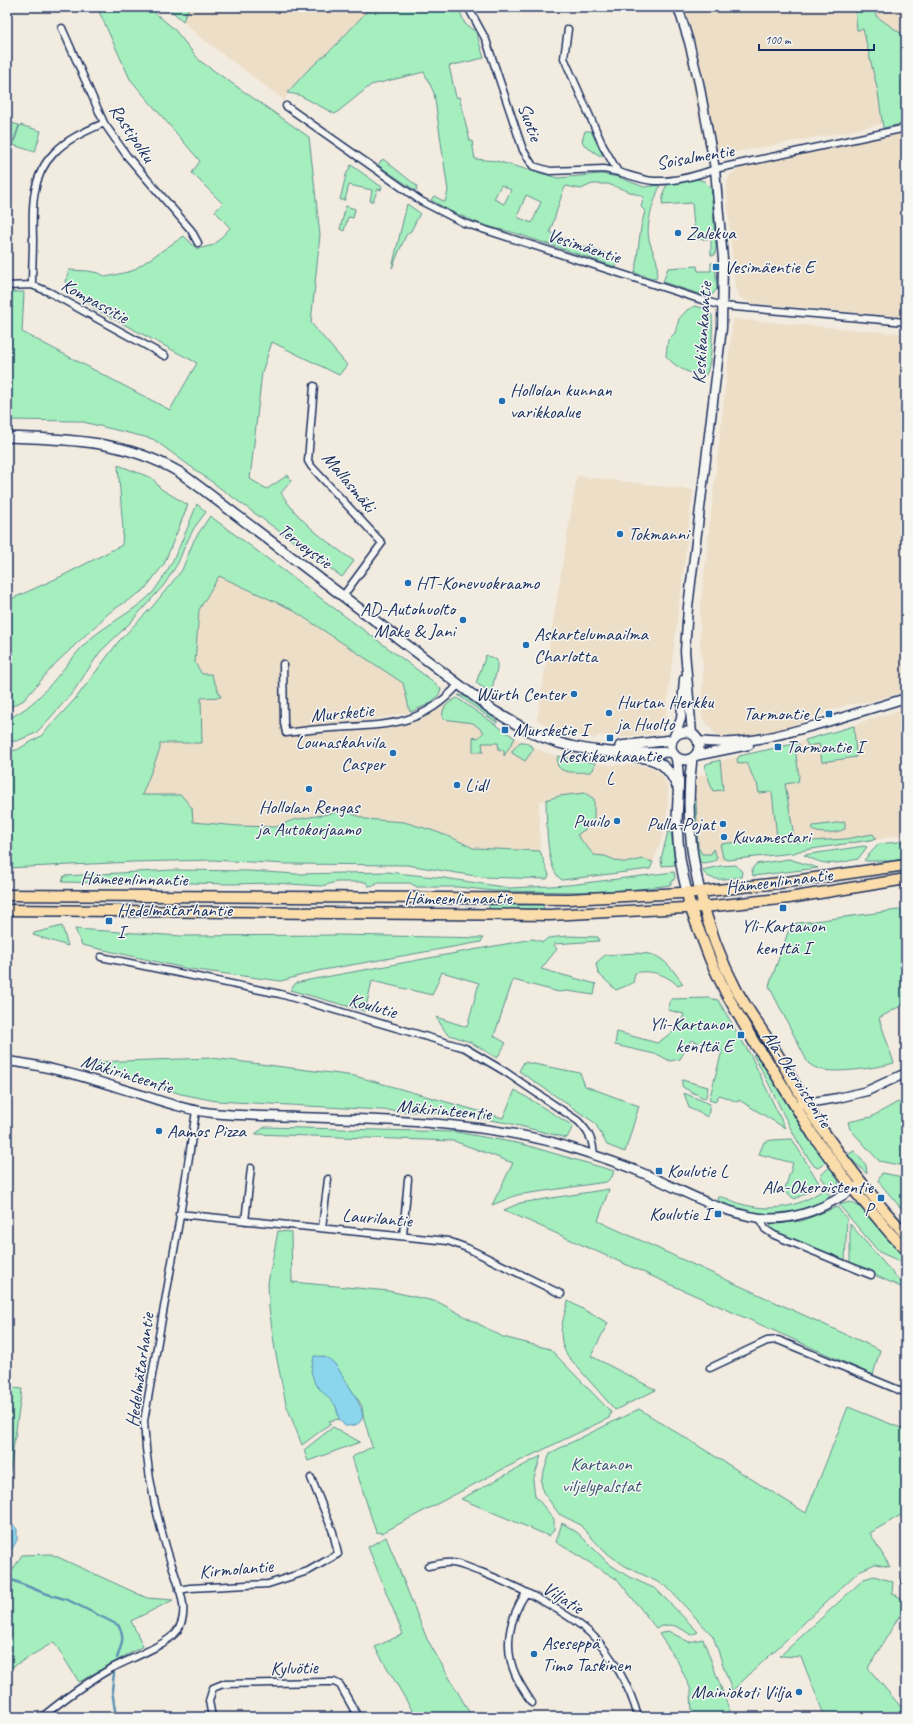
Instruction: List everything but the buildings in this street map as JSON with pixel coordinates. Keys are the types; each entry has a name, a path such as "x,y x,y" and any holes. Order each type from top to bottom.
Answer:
{"main road":[{"name":"Terveystie","path":"7,437 75,440 99,443 127,450 152,459 179,472 491,709 519,726 573,749 603,756 657,760 672,775 678,790"},
{"path":"687,892 683,873 678,825 679,771 674,755 673,738 685,732 695,738 698,749 693,757 689,825 691,848 700,892"},
{"name":"Terveystie","path":"563,744 568,742 602,746 626,746 673,738"},
{"name":"Terveystie","path":"563,744 608,752 674,755"},
{"path":"674,755 684,760 693,757"},
{"name":"Hämeenlinnantie","path":"7,895 569,899 700,892 808,880 906,864"},
{"name":"Hämeenlinnantie","path":"7,910 550,915 704,907 789,898 906,879"},
{"name":"Ala-Okeroistentie","path":"687,892 690,907 710,959 741,1022 796,1106 813,1135 853,1189 906,1250"},
{"name":"Ala-Okeroistentie","path":"700,892 706,918 721,956 737,990 820,1127 862,1183 906,1235"}],"street":[{"name":"Suotie","path":"468,7 486,40 523,150 533,166 550,171 604,169 618,172"},
{"name":"Keskikankaantie","path":"678,7 689,42 697,76 715,169 723,259 721,342 688,607 685,651 695,738"},
{"name":"Rastipolku","path":"62,28 104,123 127,156 191,230 198,243"},
{"path":"568,29 564,58 603,146 618,172"},
{"name":"Vesimäentie","path":"286,106 421,201 464,223 723,306 906,322"},
{"path":"32,285 32,202 43,166 54,153 67,142 104,123"},
{"name":"Soisalmentie","path":"618,172 652,180 664,181 698,176 715,169 906,128"},
{"name":"Kompassitie","path":"7,286 32,285 49,292 165,356"},
{"name":"Mallasmäki","path":"314,386 308,461 310,466 382,543 343,596"},
{"name":"Mursketie","path":"284,664 284,723 286,733 395,724 414,718 437,705 458,685"},
{"name":"Keskikankaantie","path":"673,738 681,719 686,665"},
{"path":"693,757 758,743 906,698"},
{"path":"695,738 714,743 771,738"},
{"name":"Koulutie","path":"101,957 280,994 465,1048 504,1071 578,1121 588,1131 594,1156"},
{"name":"Mäkirinteentie","path":"7,1061 70,1073 196,1111 430,1124 502,1131 553,1143 594,1156 638,1171 735,1213 760,1218 798,1216 814,1211 862,1183"},
{"path":"796,1106 806,1102 838,1098 868,1091 906,1073"},
{"name":"Hedelmätarhantie","path":"42,1717 66,1698 111,1669 159,1645 177,1631 183,1618 183,1603 165,1543 153,1495 144,1421 196,1111"},
{"path":"245,1221 250,1168"},
{"path":"322,1228 328,1178"},
{"path":"403,1235 408,1179"},
{"name":"Laurilantie","path":"179,1214 403,1235 457,1243 561,1294"},
{"path":"760,1218 765,1229 774,1235 871,1275"},
{"path":"710,1368 767,1341 778,1340 906,1393"},
{"name":"Kirmolantie","path":"179,1590 190,1588 268,1584 308,1571 338,1554 333,1532 311,1478"},
{"name":"Viljatie","path":"428,1566 450,1562 460,1564 494,1577 546,1603 590,1633 607,1653 621,1675 638,1717"},
{"path":"526,1593 517,1608 509,1640 510,1659 516,1677 532,1703"},
{"name":"Kylvötie","path":"212,1717 210,1701 213,1688 223,1684 334,1682 340,1685 343,1689 358,1717"}],"shaded area":[{"path":"189,7 371,7 335,46 307,71 287,93 285,101 199,36 183,21"},
{"path":"673,7 906,7 906,118 846,132 707,157 678,17"},
{"path":"906,131 906,317 751,303 741,298 735,288 727,198 727,182 730,175 740,168"},
{"path":"733,319 906,334 906,691 872,701 846,705 775,732 732,740 719,739 702,717 703,665 700,644 700,612"},
{"path":"577,476 693,490 665,721 661,728 655,733 616,738 599,735 595,739 552,728 537,720"},
{"path":"219,576 291,609 403,683 410,712 366,721 338,723 339,733 394,728 415,722 457,698 515,738 546,753 585,762 612,765 638,765 654,768 663,777 668,789 668,806 664,832 653,862 642,859 631,862 620,862 605,856 594,855 577,835 559,796 539,802 540,851 473,848 453,838 404,822 365,819 345,811 293,820 276,827 239,826 192,822 142,795 160,749 160,743 201,698 202,674 195,663 199,610"},
{"path":"906,708 906,834 794,853 703,863 698,861 691,800 695,777 706,774 706,764 798,743"}],"green space":[{"path":"97,7 148,7 174,29 200,61 309,137 320,235 311,323 347,365 339,375 272,342 262,372 250,479 267,489 288,475 291,481 281,493 288,503 304,522 354,561 342,577 153,439 79,421 7,420 7,292 24,292 22,332 170,410 197,363 95,309 65,282 69,270 99,273 106,277 132,271 184,236 197,249 214,245 230,228 215,211 223,204 192,173 200,161 130,79"},
{"path":"167,7 189,7 183,21"},
{"path":"371,7 458,7 465,24 476,32 484,58 449,66 456,97 459,97 470,141 472,141 475,159 496,161 558,178 601,174 618,177 644,187 660,185 650,214 648,229 648,236 657,264 656,279 635,273 641,227 645,211 641,207 644,197 608,184 592,184 581,189 566,186 550,232 573,243 611,255 618,262 616,267 515,233 483,225 450,211 431,200 434,196 445,202 448,191 434,93 424,72 371,85 335,114 299,95 287,93 307,71 335,46","holes":["501,185 511,190 504,204 494,199","526,195 541,202 532,223 517,217"]},
{"path":"855,7 875,7 876,16 906,37 906,123 883,128 878,92 863,29 857,30"},
{"path":"7,122 19,125 11,148 7,147"},
{"path":"20,125 41,131 35,152 13,145"},
{"path":"585,131 591,131 602,157 585,146 582,141"},
{"path":"383,159 417,186 416,191 378,165"},
{"path":"351,165 382,187 381,190 378,189 373,201 370,201 372,190 349,185 345,200 340,200 346,175"},
{"path":"697,179 704,181 711,188 716,247 715,255 711,255 711,239 695,239 692,203 662,205 664,190 668,184"},
{"path":"407,204 420,213 411,231 406,235 392,268"},
{"path":"346,206 355,209 353,218 348,217 344,231 340,229"},
{"path":"711,263 715,263 717,289 712,295 696,293 663,282 668,268 697,266 698,271 711,271"},
{"path":"695,306 706,309 712,315 711,356 705,376 683,370 666,356 668,340 675,333 679,319 687,310"},
{"path":"118,465 152,478 161,489 188,505 164,564 144,590 110,612 55,664 24,700 7,709 7,601 62,576 122,545 123,530"},
{"path":"197,504 206,512 194,528 178,563 164,585 130,623 100,652 73,692 36,733 17,741 7,741 7,719 20,712 42,694 89,640 140,604 154,591 173,560"},
{"path":"210,516 435,683 441,689 433,701 410,712 403,683 291,609 219,576 199,610 195,663 202,674 211,674 221,697 201,698 202,743 160,743 160,749 142,795 181,795 192,808 193,822 239,826 276,827 293,820 345,811 365,819 404,822 453,838 473,848 540,851 549,875 547,879 482,877 407,865 287,864 212,860 7,868 7,751 17,750 41,736 76,698 119,641 153,606 182,570 194,540"},
{"path":"486,655 497,660 497,669 491,693 476,683"},
{"path":"458,695 468,697 497,721 497,723"},
{"path":"457,698 515,738 504,756 504,750 499,750 498,743 482,743 483,752 473,752 473,737 478,738 484,732 473,723 443,719 443,712 446,706"},
{"path":"854,726 856,757 822,762 819,744 808,746 805,740"},
{"path":"520,742 524,742 533,747 533,750 525,761 512,753"},
{"path":"798,743 800,747 795,748 799,776 798,782 785,784 795,842 845,839 873,834 876,839 794,853 727,860 723,858 720,844 777,838 772,792 759,793 757,783 746,763 738,763 737,760 739,756"},
{"path":"558,756 595,763 593,770 590,772 567,772 562,770 557,762"},
{"path":"720,760 723,790 713,791 705,769 706,764"},
{"path":"585,793 594,799 594,823 577,835 594,855 605,856 620,862 631,862 642,859 653,862 650,869 562,880 556,874 552,866 548,843 546,800 559,796"},
{"path":"693,798 696,800 698,847 702,854 711,854 713,849 717,857 715,861 703,863 698,861 695,851"},
{"path":"845,822 845,829 837,832 824,833 812,830 813,826"},
{"path":"668,832 671,832 675,865 662,866 661,859"},
{"path":"906,841 906,858 891,861 864,860 879,844"},
{"path":"864,846 867,847 858,859 842,862 825,863 804,855"},
{"path":"789,859 818,868 753,876 752,869 756,864"},
{"path":"736,865 742,872 741,877 714,879 705,874 702,870 720,866"},
{"path":"173,870 249,871 297,874 387,872 444,878 510,888 569,885 674,872 675,878 670,885 596,892 494,891 458,887 417,887 410,883 377,883 376,885 368,886 366,882 336,882 322,886 274,883 232,884 147,882 125,884 120,882 62,882 64,876"},
{"path":"489,905 543,905 544,909 489,909"},
{"path":"906,909 906,1003 879,1018 894,1063 877,1067 835,1071 819,1069 808,1063 769,986 791,924"},
{"path":"62,926 68,946 33,935 34,933"},
{"path":"75,929 181,936 338,935 483,938 481,942 317,971 281,981 189,969 82,945"},
{"path":"567,936 598,937 599,941 553,944 557,949 541,969 596,984 594,995 567,991 559,992 513,980 494,1036 506,1043 497,1058 470,1042 447,1034 436,1017 467,1027 479,983 442,972 432,995 372,981 365,1011 290,990 296,983 309,980 533,939 543,942 548,938"},
{"path":"637,953 651,954 662,959 683,984 678,986 664,976 653,972 641,972 635,973 633,983 616,990 598,973 596,963 605,955"},
{"path":"709,998 718,1000 751,1056 785,1128 739,1100 738,1102 719,1095 715,1102 709,1100 722,1051 691,1040 680,1059 670,1061 659,1055 615,1045 617,1032 657,1043 679,1028 684,1014 668,1010 671,999"},
{"path":"755,1054 771,1075 808,1137 826,1160 826,1162 818,1168 814,1166 805,1153 789,1125 753,1055"},
{"path":"212,1058 355,1076 503,1118 515,1090 573,1126 567,1138 508,1123 454,1114 216,1101 181,1094 87,1064 91,1062"},
{"path":"524,1062 580,1073 585,1086 639,1106 625,1152 607,1145 595,1123 519,1071"},
{"path":"682,1080 708,1087 706,1097 704,1098 684,1088 682,1086"},
{"path":"684,1093 710,1104 708,1117 689,1108"},
{"path":"898,1102 906,1108 906,1214 878,1181 882,1173 903,1177 903,1166 879,1161 850,1129 848,1122 871,1117"},
{"path":"265,1127 456,1132 522,1144 614,1171 612,1177 606,1182 517,1195 492,1205 513,1163 454,1141 255,1134"},
{"path":"792,1139 819,1183 810,1191 795,1199 784,1192 793,1163 759,1154 764,1142"},
{"path":"854,1151 866,1165 867,1174 847,1155"},
{"path":"831,1166 837,1176 838,1182 835,1193 821,1177 821,1175"},
{"path":"609,1189 598,1221 880,1350 873,1375 504,1210 520,1203"},
{"path":"823,1190 826,1190 831,1197 803,1211 782,1214 749,1211 719,1201 718,1197 723,1197 741,1204 763,1208 773,1208 784,1207 803,1201"},
{"path":"850,1202 866,1212 874,1220 888,1236 906,1261 906,1264 879,1252 839,1205"},
{"path":"837,1207 847,1219 845,1262 775,1233 771,1229 770,1225 801,1221"},
{"path":"850,1224 902,1284 901,1287 850,1264"},
{"path":"278,1231 291,1232 292,1282 389,1291 438,1302 503,1337 550,1349 611,1412 609,1418 505,1468 382,1533 376,1532 352,1457 372,1447 362,1406 334,1363 336,1406 339,1419 329,1421 331,1423 302,1445 286,1404 275,1350 269,1308 268,1283"},
{"path":"568,1301 608,1323 591,1356 656,1390 615,1410 567,1355 561,1335"},
{"path":"7,1387 22,1389 7,1491"},
{"name":"Kartanon viljelypalstat","path":"848,1407 906,1430 906,1512 870,1533 890,1567 875,1564 859,1571 732,1691 713,1636 666,1586 625,1566 604,1551 579,1524 559,1514 543,1492 541,1481 550,1453 639,1409 806,1513"},
{"path":"333,1427 360,1442 308,1461 304,1450"},
{"path":"541,1456 533,1481 535,1496 554,1519 554,1530 549,1536 461,1499"},
{"path":"562,1523 578,1533 609,1564 629,1577 656,1589 698,1632 691,1635 678,1627 671,1625 656,1628 618,1580 556,1542"},
{"path":"386,1537 427,1639 472,1717 416,1717 375,1647 403,1634 368,1547"},
{"path":"51,1554 147,1598 173,1600 131,1621 143,1646 79,1682 54,1642 7,1670 7,1579 22,1555"},
{"path":"874,1576 893,1582 892,1593 906,1601 906,1605 868,1668 906,1713 906,1717 825,1717 801,1657 780,1656 864,1579"},
{"path":"668,1631 689,1642 703,1639 732,1717 692,1717 691,1690 678,1662 659,1634"}],"water":[{"path":"314,1356 327,1358 332,1361 354,1394 361,1409 362,1416 361,1421 355,1425 345,1426 339,1419 336,1406 315,1384 311,1371"},
{"path":"7,1519 17,1529 17,1540 7,1558"}],"waterway":[{"path":"7,1578 44,1593 68,1600 118,1625 122,1638 117,1658"},
{"path":"114,1673 112,1690 116,1717"}],"place":[{"name":"Zalekua","path":"678,233"},
{"name":"Vesimäentie E","path":"716,267"},
{"name":"Hollolan kunnan varikkoalue","path":"502,401"},
{"name":"Tokmanni","path":"620,534"},
{"name":"HT-Konevuokraamo","path":"408,583"},
{"name":"AD-Autohuolto Make & Jani","path":"463,620"},
{"name":"Askartelumaailma Charlotta","path":"526,645"},
{"name":"Würth Center","path":"574,694"},
{"name":"Hurtan Herkku ja Huolto","path":"609,713"},
{"name":"Tarmontie L","path":"829,714"},
{"name":"Mursketie I","path":"505,730"},
{"name":"Keskikankaantie L","path":"610,738"},
{"name":"Tarmontie I","path":"778,747"},
{"name":"Lounaskahvila Casper","path":"393,753"},
{"name":"Lidl","path":"457,785"},
{"name":"Hollolan Rengas ja Autokorjaamo","path":"309,789"},
{"name":"Puuilo","path":"617,821"},
{"name":"Pulla-Pojat","path":"723,824"},
{"name":"Kuvamestari","path":"724,837"},
{"name":"Yli-Kartanon kenttä I","path":"783,908"},
{"name":"Hedelmätarhantie I","path":"109,921"},
{"name":"Yli-Kartanon kenttä E","path":"741,1035"},
{"name":"Aamos Pizza","path":"159,1131"},
{"name":"Koulutie L","path":"659,1171"},
{"name":"Ala-Okeroistentie P","path":"881,1198"},
{"name":"Koulutie I","path":"718,1214"},
{"name":"Aseseppä Timo Taskinen","path":"534,1654"},
{"name":"Mainiokoti Vilja","path":"799,1692"}]}
